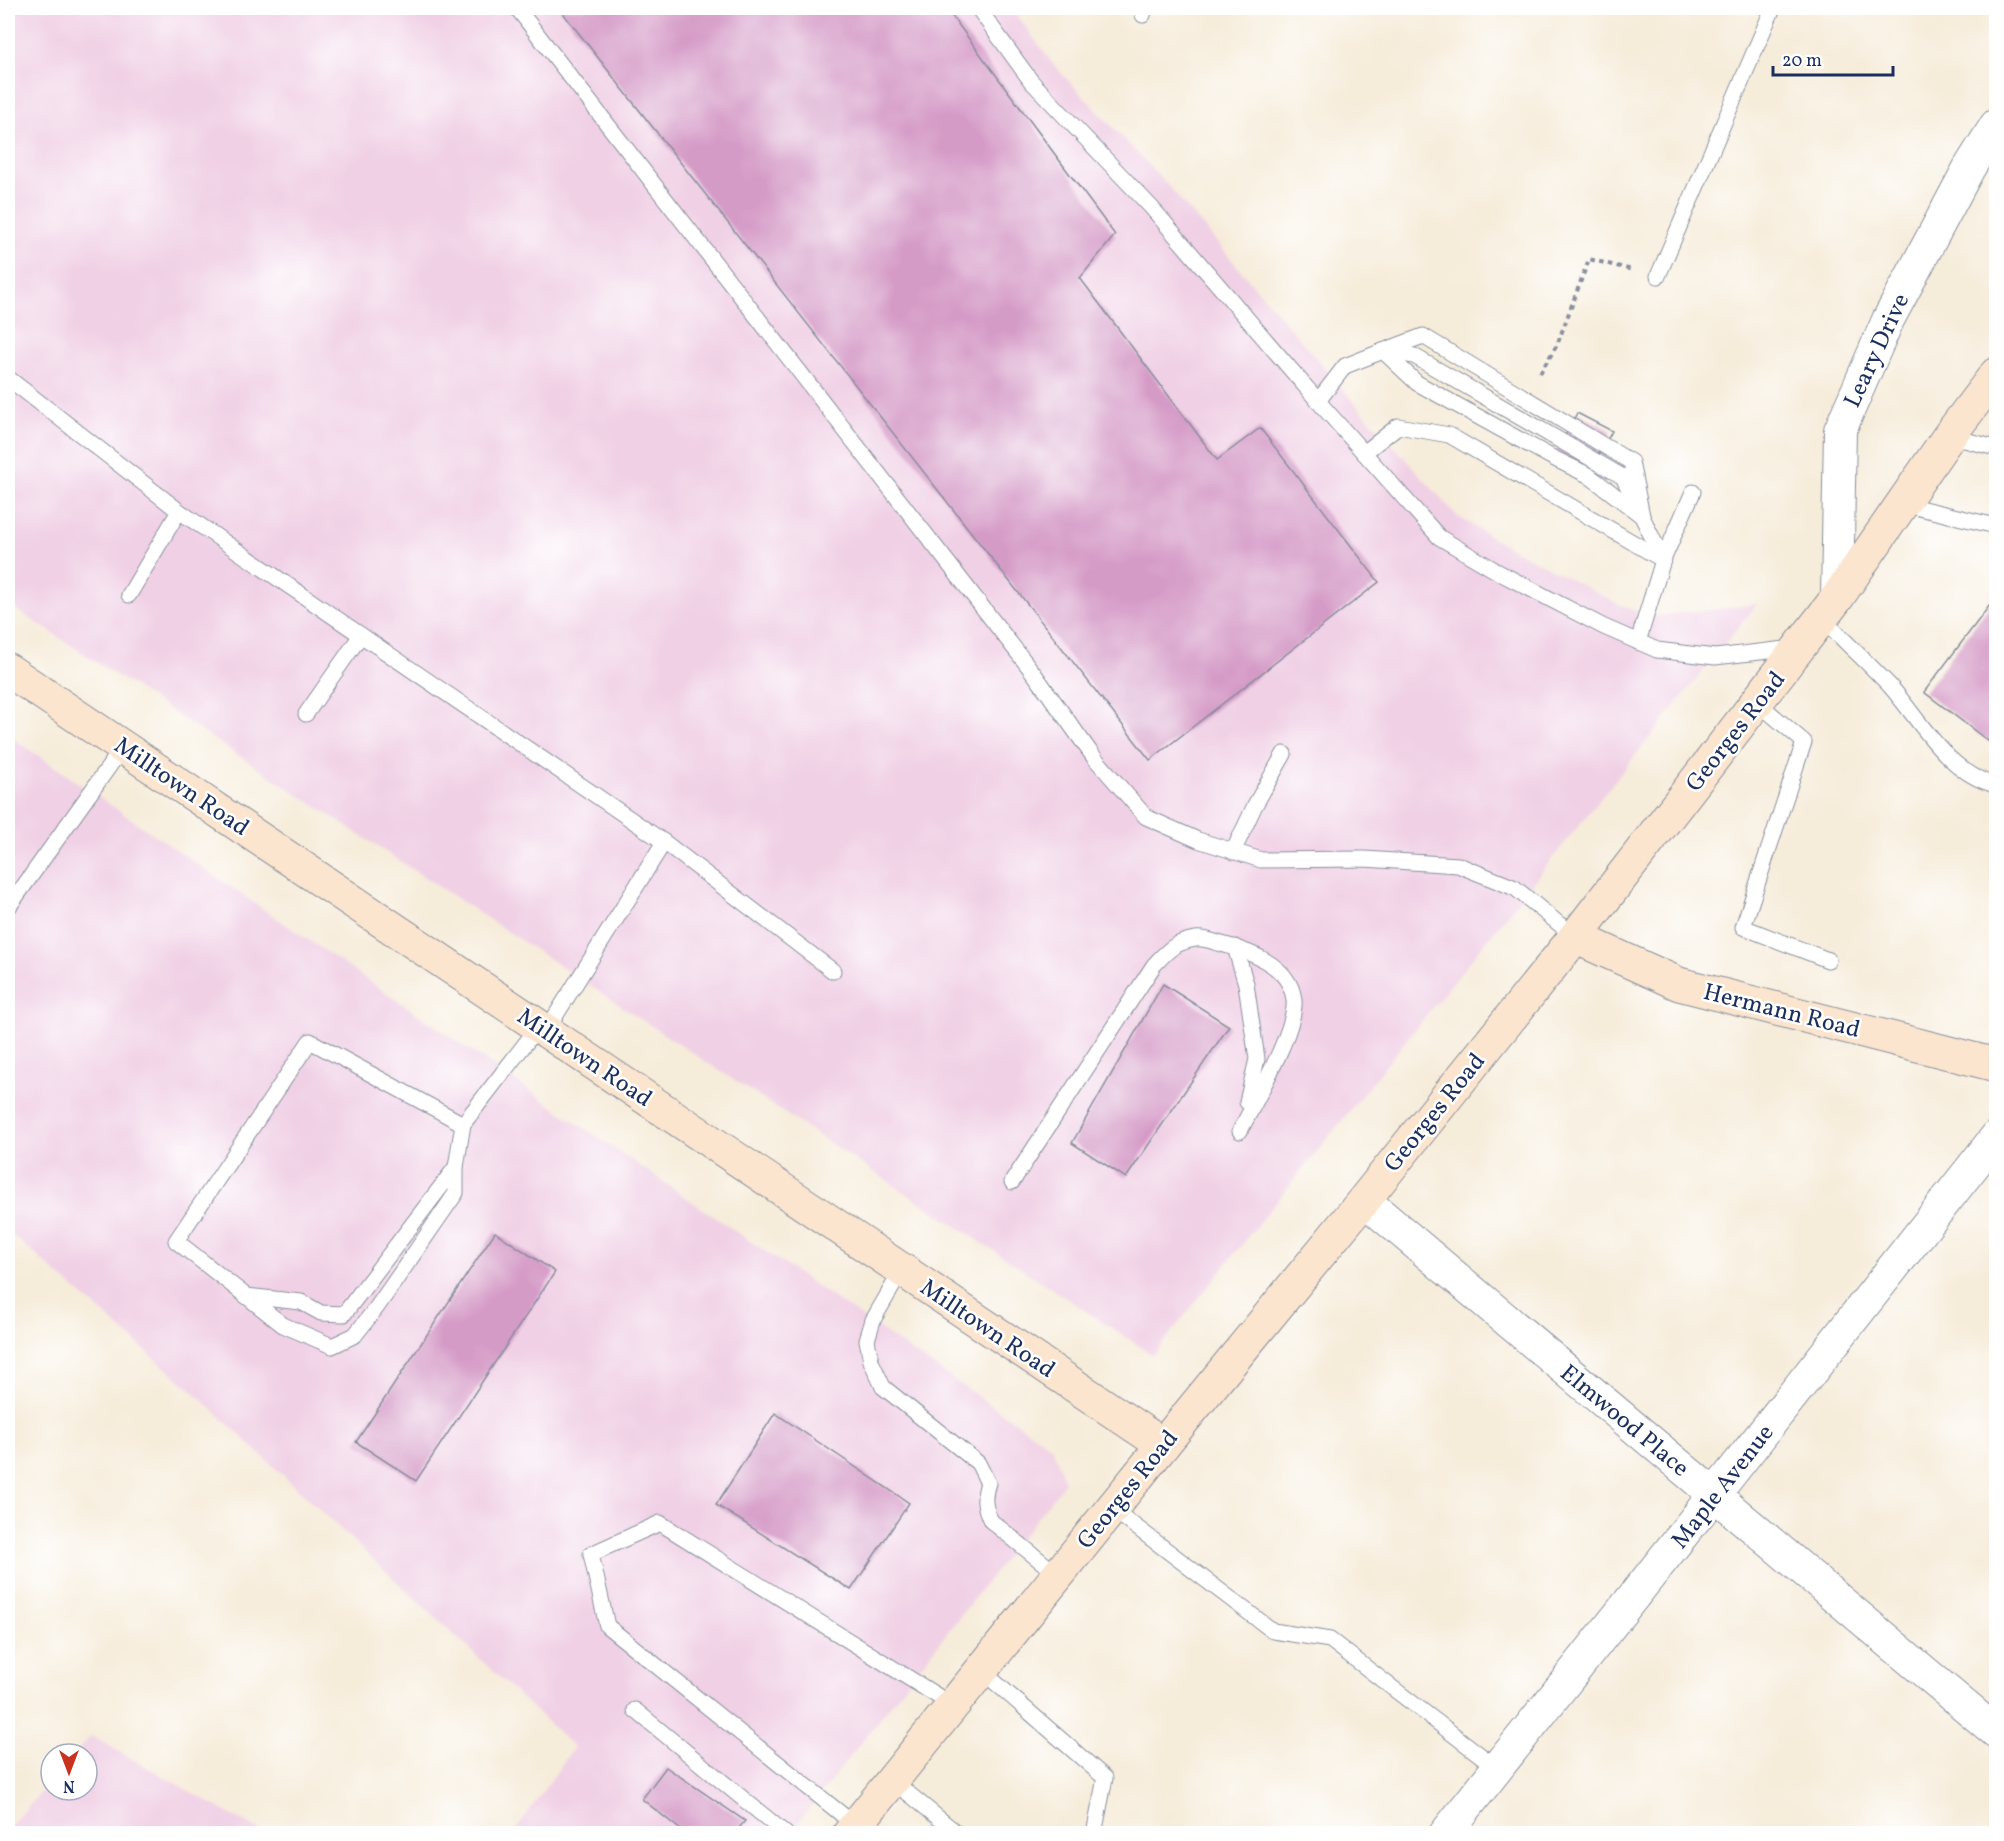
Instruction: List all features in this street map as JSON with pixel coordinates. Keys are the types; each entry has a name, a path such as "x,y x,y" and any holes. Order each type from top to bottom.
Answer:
{"street":[{"name":"Leary Drive","path":"1829,608 1840,430 1888,320 1969,168 1996,125"},
{"name":"Georges Road","path":"852,1829 1575,937 1829,608 1949,436 1996,374"},
{"name":"Milltown Road","path":"9,674 123,747 1162,1445"},
{"name":"Hermann Road","path":"1575,937 1679,984 1996,1065"},
{"name":"Maple Avenue","path":"1444,1833 1996,1137"},
{"name":"Elmwood Place","path":"1364,1200 1996,1732"}],"lane":[{"path":"518,8 1035,675 1093,756 1146,817 1198,840 1261,860 1364,859 1458,865 1515,888 1575,937"},
{"path":"978,8 1031,81 1151,207 1439,537 1498,572 1605,627 1657,650 1715,657 1798,648"},
{"path":"1658,276 1773,8"},
{"path":"1318,401 1345,366 1423,336 1631,462 1642,516"},
{"path":"1383,351 1414,356 1623,477 1663,560"},
{"path":"1383,351 1417,382 1588,476 1642,516"},
{"path":"8,378 179,511 664,842 833,970"},
{"path":"1364,453 1398,426 1449,435 1663,560"},
{"path":"1949,436 1996,448"},
{"path":"1638,642 1663,560 1693,492"},
{"path":"1902,504 1996,526"},
{"path":"129,595 179,511"},
{"path":"1829,608 1946,755 1982,781 1996,785"},
{"path":"306,714 361,635"},
{"path":"1756,702 1804,742 1743,927 1828,960"},
{"path":"8,908 123,747"},
{"path":"1233,852 1255,805 1284,754"},
{"path":"463,1124 310,1041 176,1241 283,1325 332,1346 355,1335 456,1194 456,1167 463,1124 542,1029 664,842"},
{"path":"1012,1182 1154,964 1173,945 1198,938 1234,947 1271,963 1287,981 1294,1000 1292,1019 1284,1041 1240,1131 1257,1059 1246,984 1234,947"},
{"path":"246,1296 302,1302 321,1313 344,1314 456,1167"},
{"path":"902,1270 873,1320 867,1340 871,1361 883,1387 978,1463 988,1483 984,1496 985,1508 991,1521 1058,1575"},
{"path":"1111,1508 1273,1631 1330,1640 1497,1768"},
{"path":"852,1829 607,1626 591,1554 660,1523 952,1705"},
{"path":"981,1670 1105,1778 1094,1833"},
{"path":"635,1710 786,1833"},
{"path":"892,1780 958,1833"}],"path":[{"path":"1491,377 1537,379 1557,345 1589,259 1658,276"}],"shaded area":[{"path":"8,8 1012,8 1052,63 1171,189 1344,391 1457,516 1499,542 1616,603 1649,617 1757,604 1153,1355 8,604"},
{"path":"8,735 1052,1447 1065,1482 790,1833 514,1833 574,1747 197,1395 8,1231"},
{"path":"91,1736 264,1833 8,1833 8,1829 39,1794 39,1802 99,1802 99,1742 86,1742"}],"building":[{"path":"559,8 946,8 1115,235 1080,278 1217,460 1260,428 1379,582 1150,760"},
{"path":"1577,413 1612,431 1586,479 1551,462"},
{"path":"1996,597 1996,747 1924,692"},
{"path":"1163,984 1229,1026 1126,1178 1072,1143"},
{"path":"495,1232 555,1272 416,1481 356,1442"},
{"path":"775,1413 909,1503 851,1590 716,1505"},
{"path":"666,1767 745,1821 734,1834 686,1834 642,1799"}]}
